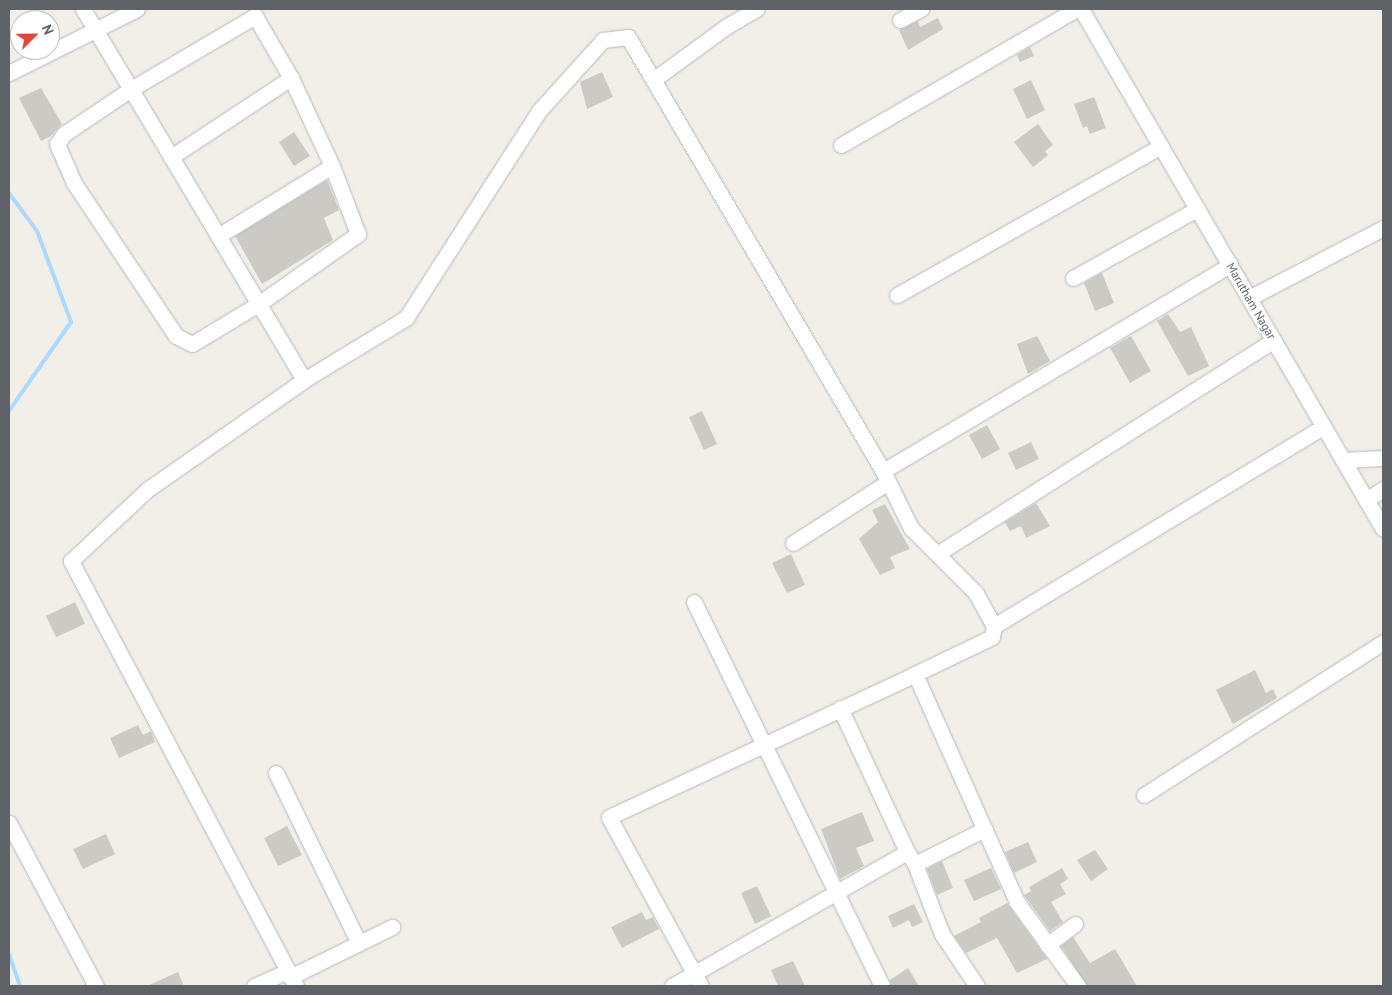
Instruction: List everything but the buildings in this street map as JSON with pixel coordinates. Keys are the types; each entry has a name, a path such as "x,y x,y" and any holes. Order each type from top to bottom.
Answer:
{"street":[{"path":"83,9 260,303 304,380"},
{"path":"9,73 137,9"},
{"path":"653,80 727,26 756,9"},
{"path":"900,20 921,9"},
{"path":"841,145 1077,9"},
{"name":"Marutham Nagar","path":"1082,9 1383,530"},
{"path":"255,16 292,78 332,166 358,234 260,303 192,344 176,336 74,183 57,144 64,134 131,89 255,16"},
{"path":"290,978 71,561 148,489 304,380 406,318 539,111 603,40 628,37 886,477 911,528 976,592 994,626 992,637 609,818 698,981"},
{"path":"171,157 292,78"},
{"path":"897,295 1161,146"},
{"path":"218,236 332,166"},
{"path":"1073,278 1197,209"},
{"path":"1249,298 1383,228"},
{"path":"793,543 886,477 1230,265"},
{"path":"938,554 1274,340"},
{"path":"994,626 1324,426"},
{"path":"1343,460 1383,458"},
{"path":"1366,500 1383,489"},
{"path":"694,602 882,986"},
{"path":"1144,795 1383,642"},
{"path":"915,674 1017,902 1078,986"},
{"path":"840,708 911,858 942,934 977,986"},
{"path":"276,773 359,943"},
{"path":"9,823 96,986"},
{"path":"672,986 698,981 838,893 911,858 985,829"},
{"path":"1047,945 1075,924"},
{"path":"254,986 290,978 392,927"}],"waterway":[{"path":"9,193 37,231 71,322 9,411"},
{"path":"9,954 20,986"}]}
